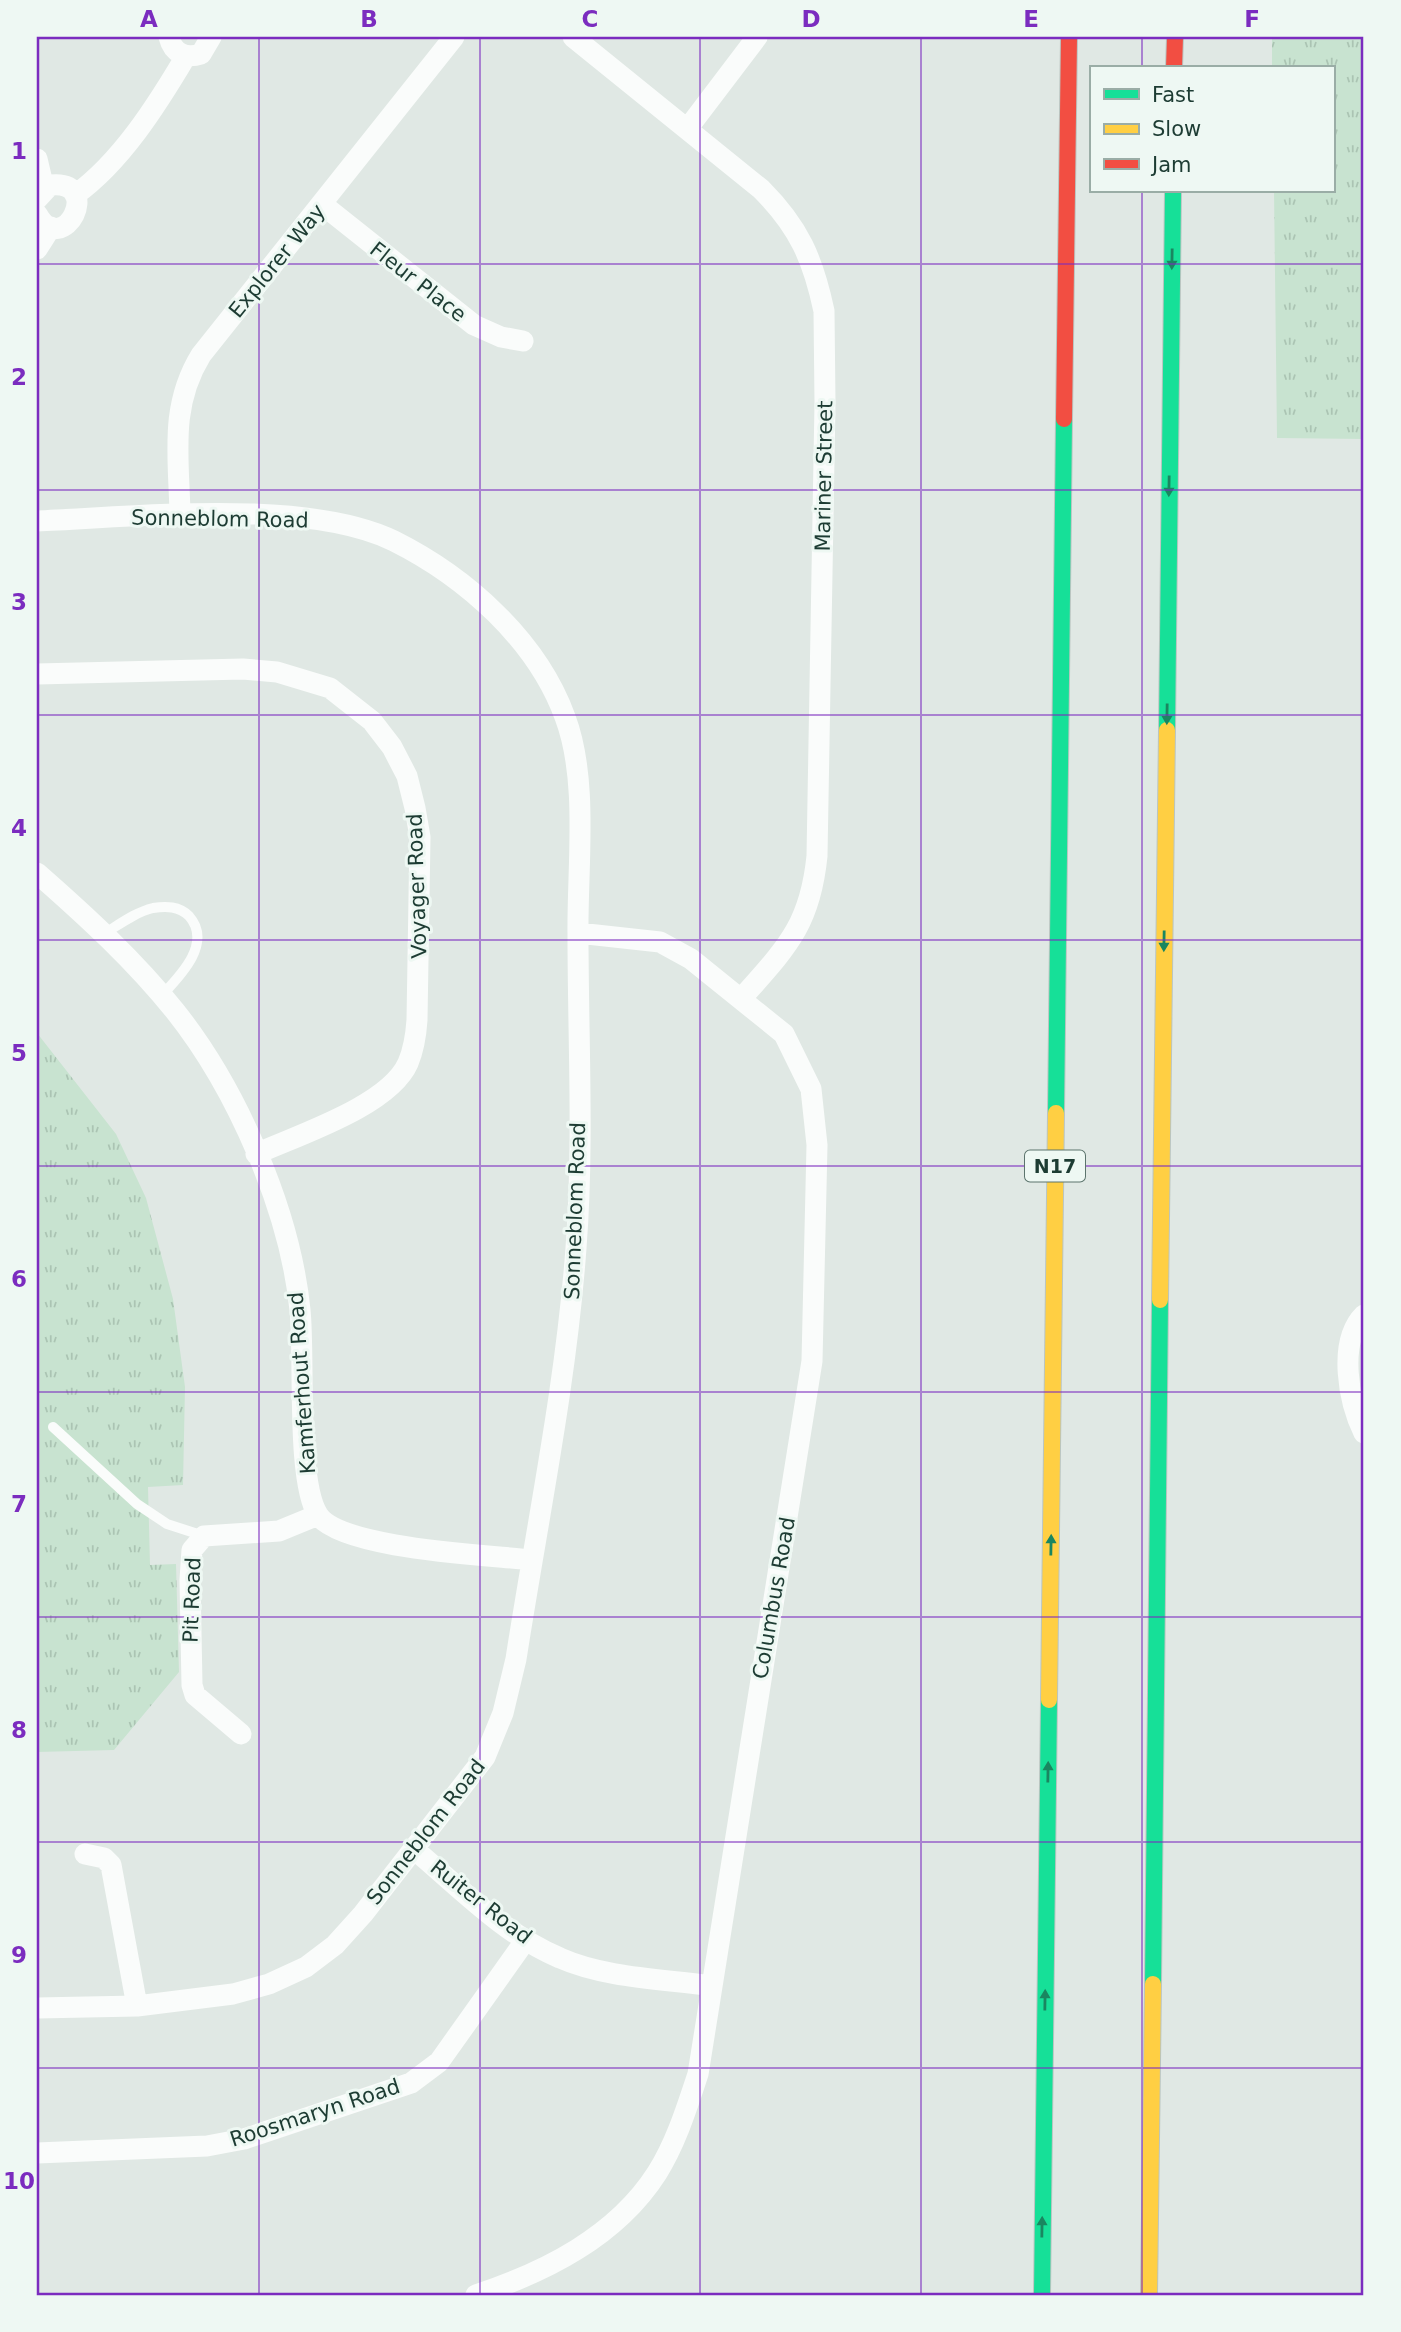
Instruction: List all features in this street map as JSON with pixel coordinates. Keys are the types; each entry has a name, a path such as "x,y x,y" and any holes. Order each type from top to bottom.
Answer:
{"highway":[{"name":"N17","path":"1042,2295 1069,37"},
{"path":"1174,37 1174,66"},
{"path":"1149,2295 1173,192"}],"street":[{"path":"169,37 175,50 186,56 201,54 207,49 211,37"},
{"name":"Explorer Way","path":"180,516 179,415 188,375 201,355 454,37"},
{"name":"Mariner Street","path":"573,37 688,128 781,208 798,232 815,270 824,311 822,628 814,889 797,932 741,999"},
{"path":"688,128 757,37"},
{"path":"75,195 105,169 169,85 186,56"},
{"path":"37,159 41,193 64,186 75,195 78,209 74,219 65,226 44,220 37,249"},
{"name":"Fleur Place","path":"323,205 474,325 501,337 523,341"},
{"name":"Sonneblom Road","path":"37,521 268,516 351,525 392,540 432,564 481,601 510,629 539,663 567,721 577,774 579,1086 576,1244 570,1312 516,1660 503,1713 485,1756 415,1850 335,1945 306,1967 269,1984 233,1994 137,2006 37,2008"},
{"name":"Voyager Road","path":"37,674 243,669 308,680 330,688 372,721 392,747 407,776 420,837 417,1020 415,1042 408,1065 394,1083 376,1097 256,1154"},
{"name":"Kamferhout Road","path":"37,873 105,933 162,995 204,1051 256,1154 283,1224 294,1272 300,1310 308,1479 318,1515"},
{"name":"Columbus Road","path":"476,2295 515,2282 565,2258 597,2236 656,2175 672,2145 698,2074 813,1361 817,1259 817,1145 811,1089 784,1034 691,959 660,942 578,933"},
{"path":"1364,1315 1353,1329 1349,1363 1356,1415 1364,1433"},
{"path":"318,1515 353,1537 380,1543 532,1560"},
{"name":"Pit Road","path":"241,1734 195,1695 192,1685 192,1550 204,1536 279,1531 318,1515"},
{"name":"Ruiter Road","path":"415,1850 525,1941 562,1959 600,1969 712,1986"},
{"path":"85,1854 104,1858 111,1865 137,2006"},
{"name":"Roosmaryn Road","path":"37,2153 167,2150 219,2144 244,2139 411,2083 439,2062 525,1941"}],"lane":[{"path":"105,933 150,909 172,907 186,914 195,926 197,944 189,963 162,995"},
{"path":"53,1426 137,1504 167,1524 204,1536"}],"green space":[{"path":"1272,37 1364,37 1364,439 1277,438 1274,192 1334,192 1334,66 1272,66"},
{"path":"37,1033 116,1134 146,1198 173,1299 185,1387 183,1485 148,1487 150,1565 176,1564 179,1672 114,1750 37,1752"}],"traffic: fast":[{"path":"1167,730 1173,192"},
{"path":"1056,1113 1064,419"},
{"path":"1153,1984 1160,1300"},
{"path":"1042,2295 1049,1700"}],"traffic: slow":[{"path":"1160,1300 1167,730"},
{"path":"1049,1700 1056,1113"},
{"path":"1149,2295 1153,1984"}],"traffic: jam":[{"path":"1064,419 1069,37"},
{"path":"1174,66 1175,37"}]}
